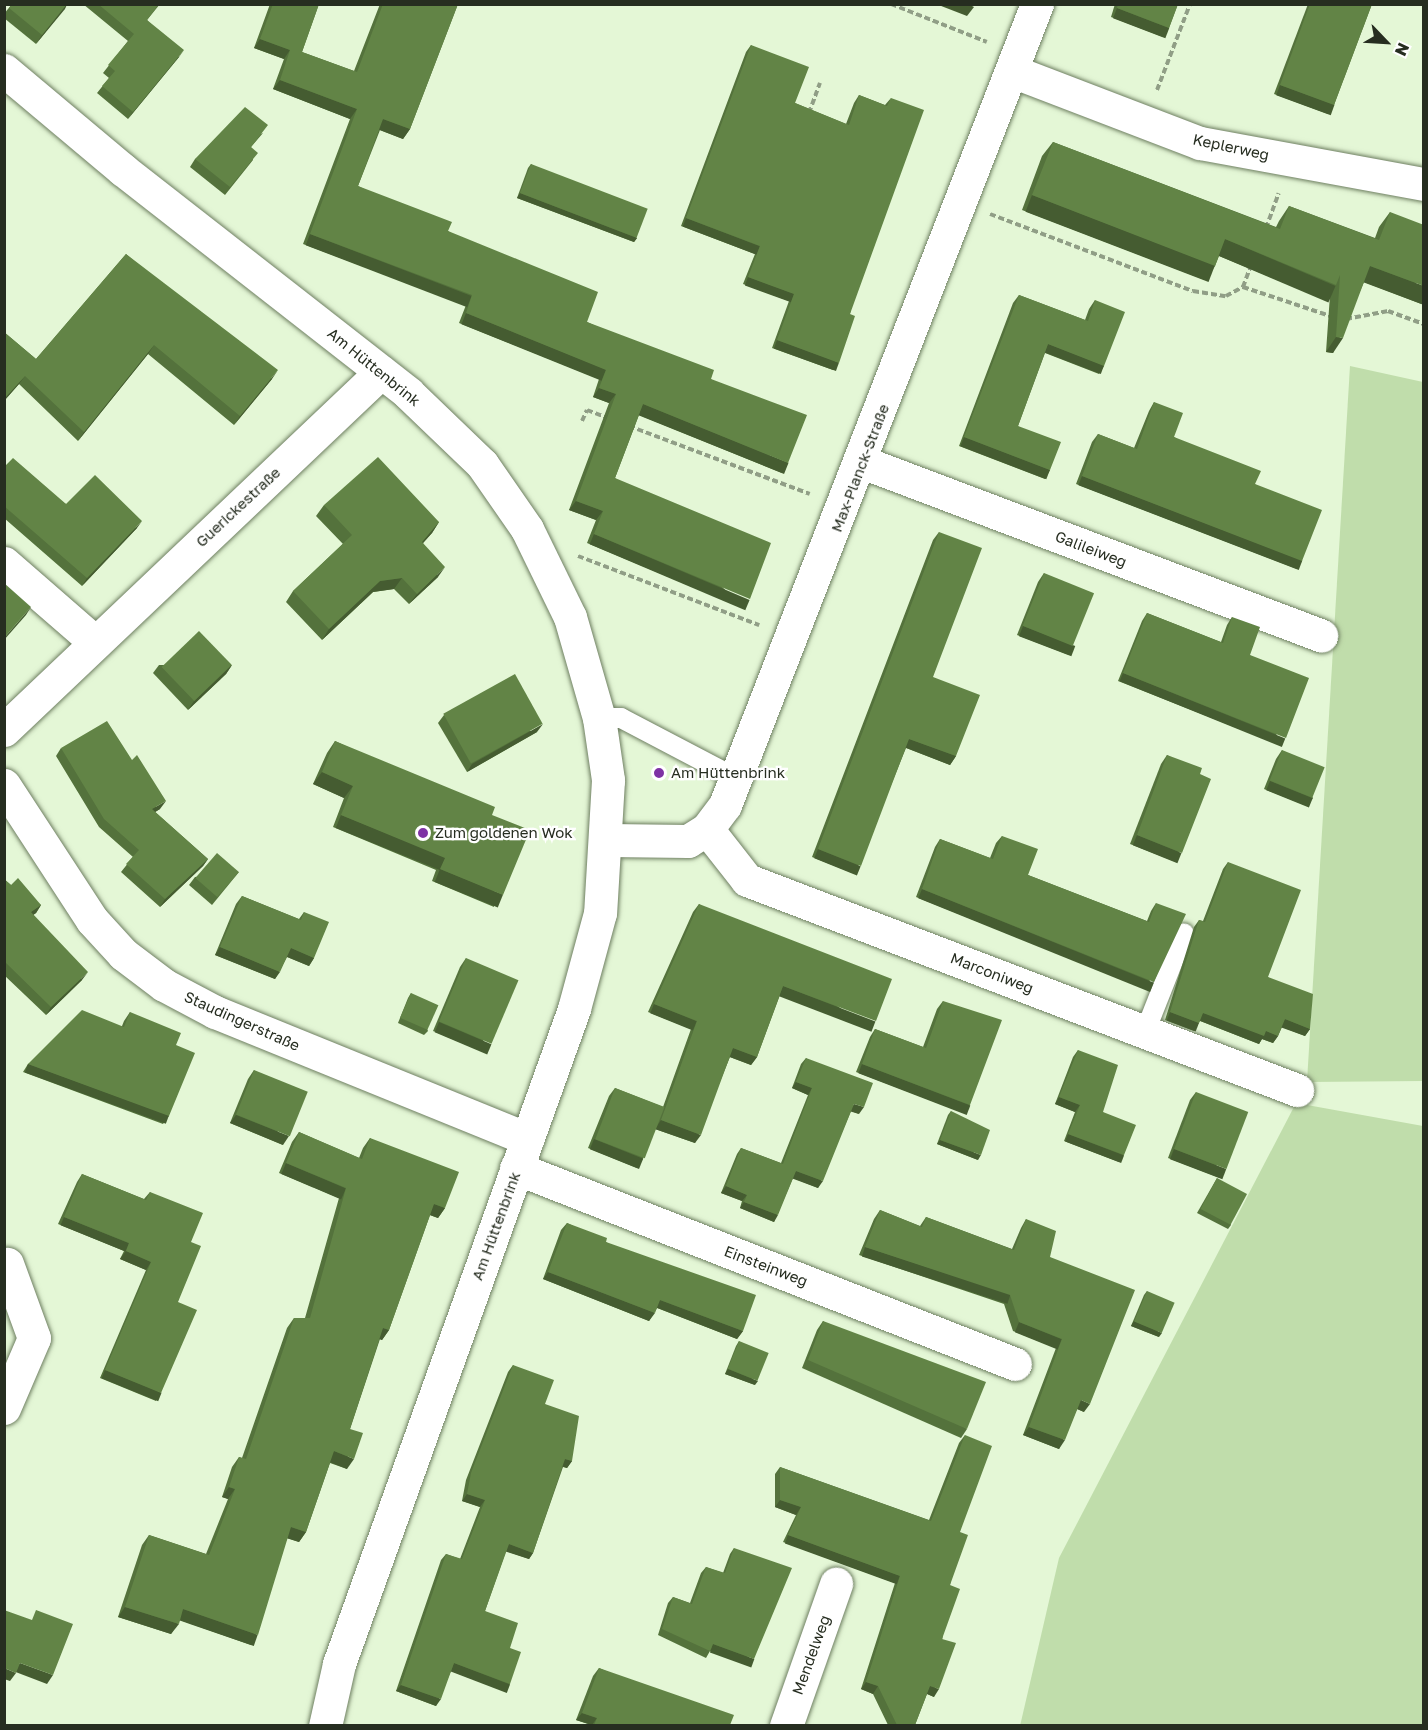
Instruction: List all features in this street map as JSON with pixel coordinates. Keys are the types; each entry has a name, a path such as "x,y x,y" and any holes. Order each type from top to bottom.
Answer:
{"street":[{"name":"Max-Planck-Straße","path":"707,829 737,779 862,462 1037,4"},
{"name":"Keplerweg","path":"1016,62 1145,122 1200,142 1424,184"},
{"name":"Am Hüttenbrink","path":"4,70 123,170 381,372 482,464 527,529 570,617 598,718 608,780 608,840 597,923 574,1009 339,1664 325,1725"},
{"name":"Guerickestraße","path":"4,730 381,372"},
{"name":"Galileiweg","path":"862,462 1321,635"},
{"path":"4,563 95,642"},
{"name":"Staudingerstraße","path":"4,785 92,920 123,954 164,985 215,1012 521,1154"},
{"path":"608,840 666,844 688,841 707,829"},
{"name":"Marconiweg","path":"707,829 747,880 1297,1090"},
{"name":"Einsteinweg","path":"521,1154 1015,1364"},
{"path":"4,1408 34,1338 7,1264"},
{"name":"Mendelweg","path":"786,1725 837,1584"}],"lane":[{"path":"598,718 621,718 737,779"},
{"path":"1146,1032 1184,933"}],"path":[{"path":"891,4 1016,62"},
{"path":"1145,122 1191,4"},
{"path":"804,126 820,83"},
{"path":"1263,234 1292,160"},
{"path":"961,203 1193,291 1226,296 1243,287 1255,255"},
{"path":"1243,287 1335,318 1360,320 1388,311 1424,324"},
{"path":"582,421 587,410 844,507"},
{"path":"572,557 793,638"}],"green space":[{"path":"1350,366 1423,382 1423,1081 1307,1082"},
{"path":"1296,1103 1423,1126 1423,1725 1020,1726 1059,1558"}],"building":[{"path":"12,4 67,4 42,35 9,8"},
{"path":"98,4 159,4 147,20 184,50 133,112 102,86 115,71 108,65 134,34"},
{"path":"273,4 319,4 302,52 357,72 383,4 458,4 410,129 383,119 358,186 452,222 448,231 598,292 587,322 714,370 711,379 807,415 788,463 643,404 615,478 771,543 750,599 594,534 603,511 576,501 616,394 599,388 606,370 466,313 472,295 310,234 357,109 280,80 290,50 260,39"},
{"path":"1118,4 1178,4 1169,28 1117,8"},
{"path":"1310,4 1372,4 1334,105 1280,85"},
{"path":"751,45 809,67 795,103 849,125 859,95 887,106 891,98 924,110 850,314 855,316 839,363 777,340 794,294 748,277 760,246 686,218"},
{"path":"245,107 268,125 251,147 258,153 230,187 195,159"},
{"path":"1053,142 1280,229 1289,206 1379,240 1390,212 1424,225 1424,286 1370,266 1343,338 1336,337 1340,275 1336,285 1225,239 1215,266 1032,195"},
{"path":"531,164 648,209 637,238 520,193"},
{"path":"126,254 278,370 240,416 154,345 84,432 25,376 4,399 4,332 36,359"},
{"path":"1019,295 1088,321 1095,300 1125,312 1104,366 1048,344 1018,426 1061,442 1050,470 964,437"},
{"path":"1154,402 1183,413 1174,437 1261,471 1255,484 1322,510 1302,561 1082,476 1098,434 1137,449"},
{"path":"378,457 439,522 422,542 445,567 417,594 402,578 380,581 329,629 293,591 352,535 324,505"},
{"path":"13,458 66,504 95,475 142,521 87,578 4,506 4,467"},
{"path":"939,532 982,548 933,677 980,695 956,756 909,739 861,866 818,849"},
{"path":"1044,573 1094,593 1073,646 1023,626"},
{"path":"4,583 31,607 4,638"},
{"path":"1147,613 1223,643 1232,617 1260,627 1250,655 1309,678 1286,738 1123,673"},
{"path":"199,631 232,665 194,701 162,667"},
{"path":"515,674 543,724 471,764 443,714"},
{"path":"107,721 132,760 137,755 166,801 152,809 208,859 165,899 126,864 139,850 104,819 61,748"},
{"name":"Zum goldenen Wok","path":"335,741 495,807 492,815 530,830 503,895 440,869 445,858 341,815 353,786 322,772"},
{"path":"1282,750 1325,767 1312,798 1270,781"},
{"path":"1167,755 1202,768 1200,774 1211,779 1182,853 1137,835"},
{"path":"1002,836 1038,849 1028,875 1149,922 1156,903 1186,914 1154,982 922,889 940,839 993,859"},
{"path":"217,853 239,872 217,897 195,878"},
{"path":"1228,862 1301,890 1268,977 1313,994 1310,1029 1285,1019 1278,1036 1266,1031 1264,1036 1203,1013 1199,1023 1170,1012 1199,920 1205,922"},
{"path":"18,878 41,905 31,912 88,972 51,1007 4,961 4,879 11,885"},
{"path":"242,896 301,920 304,912 329,922 314,958 291,948 280,972 220,947"},
{"path":"699,904 892,979 876,1021 783,986 757,1057 733,1048 701,1135 661,1120 697,1021 654,1004"},
{"path":"466,958 518,980 492,1044 439,1022"},
{"path":"411,993 438,1005 427,1030 400,1018"},
{"path":"943,1001 1002,1020 970,1105 862,1064 875,1029 926,1048"},
{"path":"82,1010 124,1027 130,1012 181,1033 176,1045 195,1053 169,1116 28,1064"},
{"path":"1078,1050 1118,1065 1103,1112 1136,1125 1124,1155 1068,1134 1080,1105 1059,1097"},
{"path":"806,1058 873,1083 864,1107 854,1104 823,1181 796,1171 778,1215 744,1202 747,1195 726,1186 741,1148 783,1164 812,1088 796,1082"},
{"path":"254,1070 308,1092 290,1136 236,1115"},
{"path":"615,1088 664,1107 645,1158 595,1139"},
{"path":"1196,1092 1248,1112 1226,1169 1174,1149"},
{"path":"951,1111 990,1130 981,1155 940,1140"},
{"path":"299,1132 362,1159 370,1138 459,1172 445,1208 434,1204 389,1330 383,1328 350,1429 363,1433 354,1459 334,1451 306,1532 291,1527 258,1635 183,1609 179,1624 125,1607 149,1535 209,1555 235,1489 229,1487 239,1457 246,1459 294,1318 310,1318 346,1188 286,1163"},
{"path":"82,1174 146,1200 150,1192 203,1213 191,1242 201,1246 178,1302 197,1310 161,1393 105,1370 151,1262 126,1251 129,1243 64,1217"},
{"path":"1217,1178 1247,1194 1231,1225 1201,1209"},
{"path":"880,1210 922,1227 926,1217 1014,1250 1026,1219 1056,1231 1050,1257 1135,1290 1090,1404 1081,1400 1065,1440 1029,1427 1062,1339 1019,1322 1010,1295 865,1247"},
{"path":"567,1223 607,1238 606,1242 756,1295 743,1331 660,1300 655,1313 548,1272"},
{"path":"1147,1291 1175,1303 1162,1333 1134,1321"},
{"path":"823,1321 986,1382 967,1429 808,1360"},
{"path":"739,1341 769,1353 757,1381 728,1369"},
{"path":"513,1365 554,1380 545,1404 579,1416 572,1461 565,1459 533,1553 509,1544 485,1611 518,1623 510,1648 521,1652 510,1684 454,1663 441,1699 401,1685 446,1554 462,1559 485,1500 467,1494 471,1473"},
{"path":"965,1435 992,1446 960,1532 968,1535 950,1585 960,1589 942,1639 956,1643 939,1689 930,1686 915,1725 897,1725 878,1686 866,1682 900,1576 788,1535 801,1507 780,1500 780,1467 931,1521"},
{"path":"734,1548 792,1568 754,1659 713,1644 710,1651 662,1629 673,1597 692,1604 706,1567 725,1573"},
{"path":"4,1610 32,1620 36,1610 73,1624 53,1675 20,1663 16,1673 4,1668"},
{"path":"599,1668 734,1715 730,1725 594,1725 597,1718 582,1713"}],"place":[{"name":"Am Hüttenbrink","path":"659,773"},
{"name":"Zum goldenen Wok","path":"423,833"}]}
